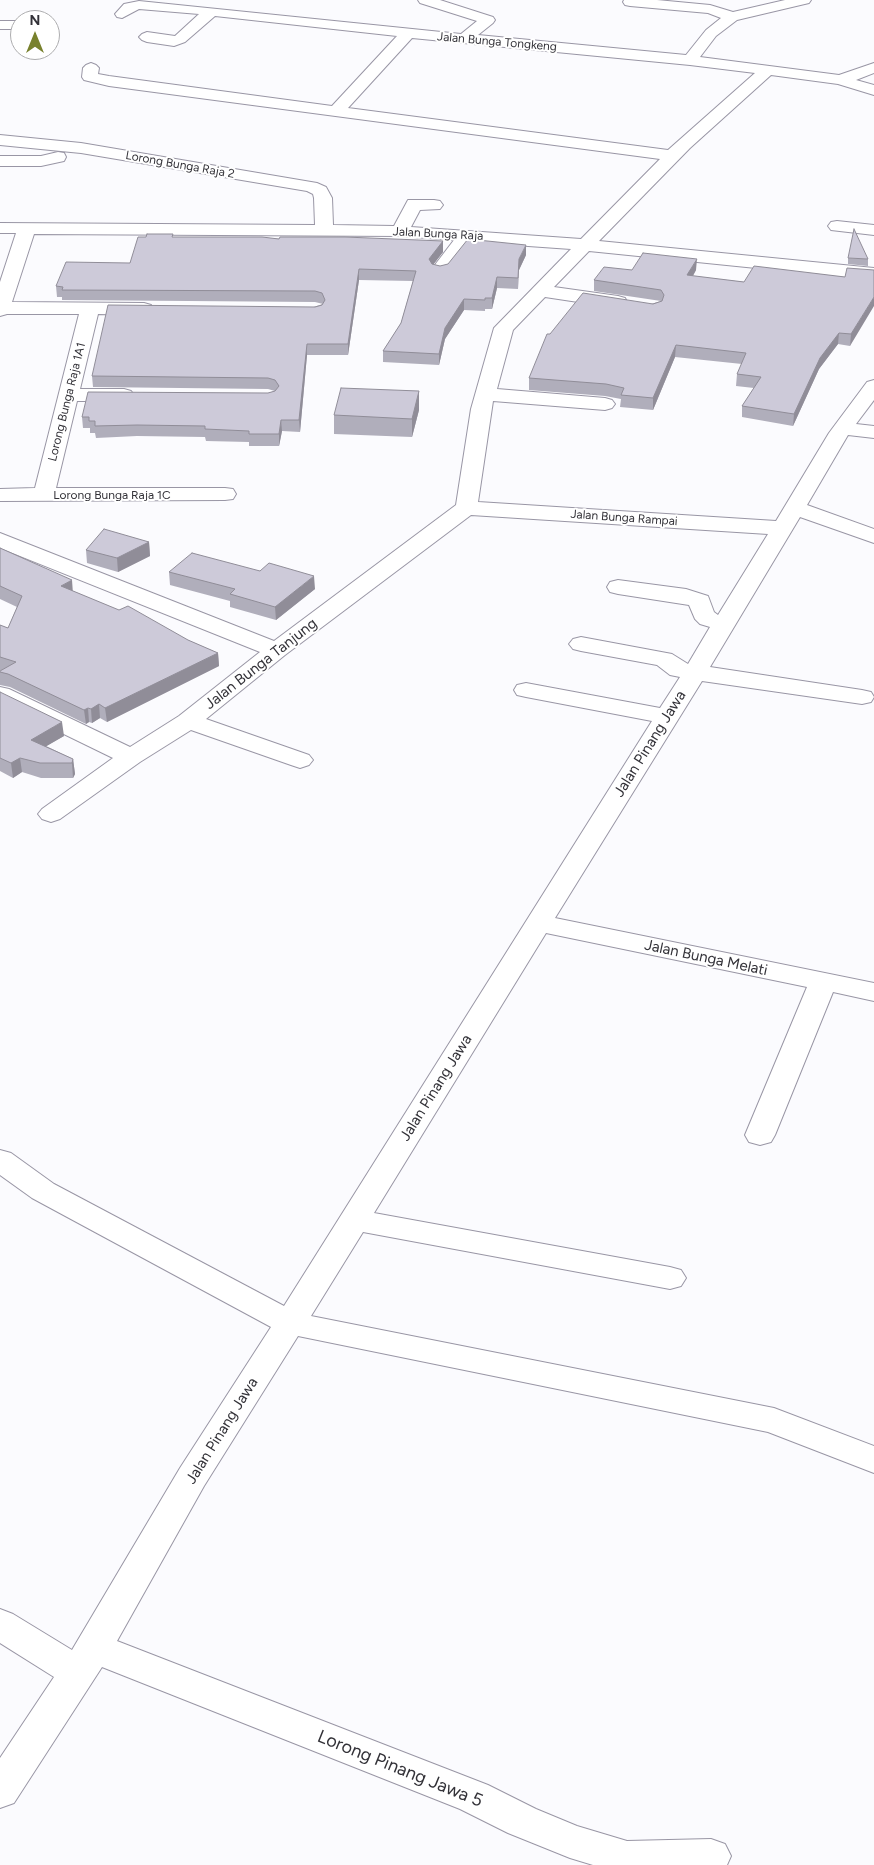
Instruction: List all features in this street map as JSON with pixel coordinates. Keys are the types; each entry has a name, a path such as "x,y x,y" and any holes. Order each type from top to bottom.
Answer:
{"street":[{"path":"424,0 488,20 464,39"},
{"path":"690,60 711,33 732,17 804,0"},
{"path":"630,2 710,10 732,17"},
{"name":"Jalan Bunga Tongkeng","path":"122,14 129,7 139,5 212,11 464,39 690,60 840,80 874,90"},
{"path":"146,37 180,39 212,11"},
{"path":"337,110 408,33"},
{"path":"480,54 492,41"},
{"path":"635,70 642,64 644,56"},
{"path":"91,68 90,77 109,81 672,156"},
{"path":"840,80 874,68"},
{"path":"466,508 481,409 504,328 672,156 768,70"},
{"name":"Lorong Bunga Raja 2","path":"0,140 81,148 311,188 320,191 323,198 324,229"},
{"path":"0,161 40,161 81,148"},
{"path":"400,231 414,204 434,204"},
{"path":"837,226 874,230"},
{"name":"Jalan Bunga Raja","path":"0,228 400,231 584,244 874,274"},
{"path":"27,228 5,280 0,309 159,309"},
{"path":"440,270 467,235"},
{"path":"540,291 634,304"},
{"name":"Lorong Bunga Raja 1A1","path":"44,495 90,308"},
{"name":"Jalan Pinang Jawa","path":"0,1791 86,1660 192,1477 290,1323 723,624 754,577 843,428 874,386"},
{"path":"485,394 605,404"},
{"path":"69,395 138,396"},
{"path":"843,428 874,432"},
{"name":"Lorong Bunga Raja 1C","path":"0,494 225,494"},
{"name":"Jalan Bunga Rampai","path":"466,508 789,518 874,536"},
{"name":"Jalan Bunga Tanjung","path":"51,814 131,757 188,721 277,650 466,508"},
{"path":"0,540 277,650"},
{"path":"618,587 686,596 700,601 703,614 708,620 723,624"},
{"path":"581,644 664,660 673,668 862,697"},
{"path":"526,690 667,717"},
{"path":"0,694 131,757"},
{"path":"188,721 300,760"},
{"name":"Jalan Bunga Melati","path":"538,924 874,992"},
{"path":"760,1135 823,982"},
{"path":"0,1160 44,1191 290,1323 774,1421 874,1460"},
{"path":"354,1220 670,1278"},
{"name":"Lorong Pinang Jawa 5","path":"0,1624 86,1660 382,1762 474,1796 522,1821 570,1841 627,1858 712,1856"}],"building":[{"path":"854,229 868,259 848,258"},
{"path":"147,234 173,234 172,237 262,237 279,239 280,237 345,237 443,241 429,259 432,264 440,266 448,264 468,239 526,245 519,259 518,278 497,277 492,298 485,298 485,300 464,299 445,328 439,354 383,351 401,323 416,271 359,269 348,344 307,344 299,420 281,420 279,434 249,434 249,431 205,429 205,426 95,426 95,421 89,421 89,417 82,417 88,392 268,393 275,391 279,386 275,380 268,378 92,376 108,305 315,307 322,305 325,300 322,293 315,291 62,290 63,287 56,286 66,262 130,263 138,237 146,237"},
{"path":"643,253 697,259 687,275 744,282 754,266 845,277 847,268 874,270 874,297 851,334 839,333 820,358 794,414 742,406 761,377 737,374 746,353 676,345 653,398 621,395 624,388 606,384 529,378 547,334 550,334 583,293 653,304 662,301 664,295 661,290 594,280 604,267 632,270"},
{"path":"341,388 419,391 412,419 334,415"},
{"path":"104,529 149,542 117,558 86,550"},
{"path":"0,548 72,580 61,586 119,610 128,606 188,640 218,653 105,708 99,704 91,709 84,710 0,672 16,662 0,657 0,625 8,628 22,596 0,586"},
{"path":"192,553 260,571 269,563 314,576 275,607 230,594 235,589 169,572"},
{"path":"0,692 62,722 31,740 73,759 72,763 40,763 20,758 11,763 0,758"}]}
